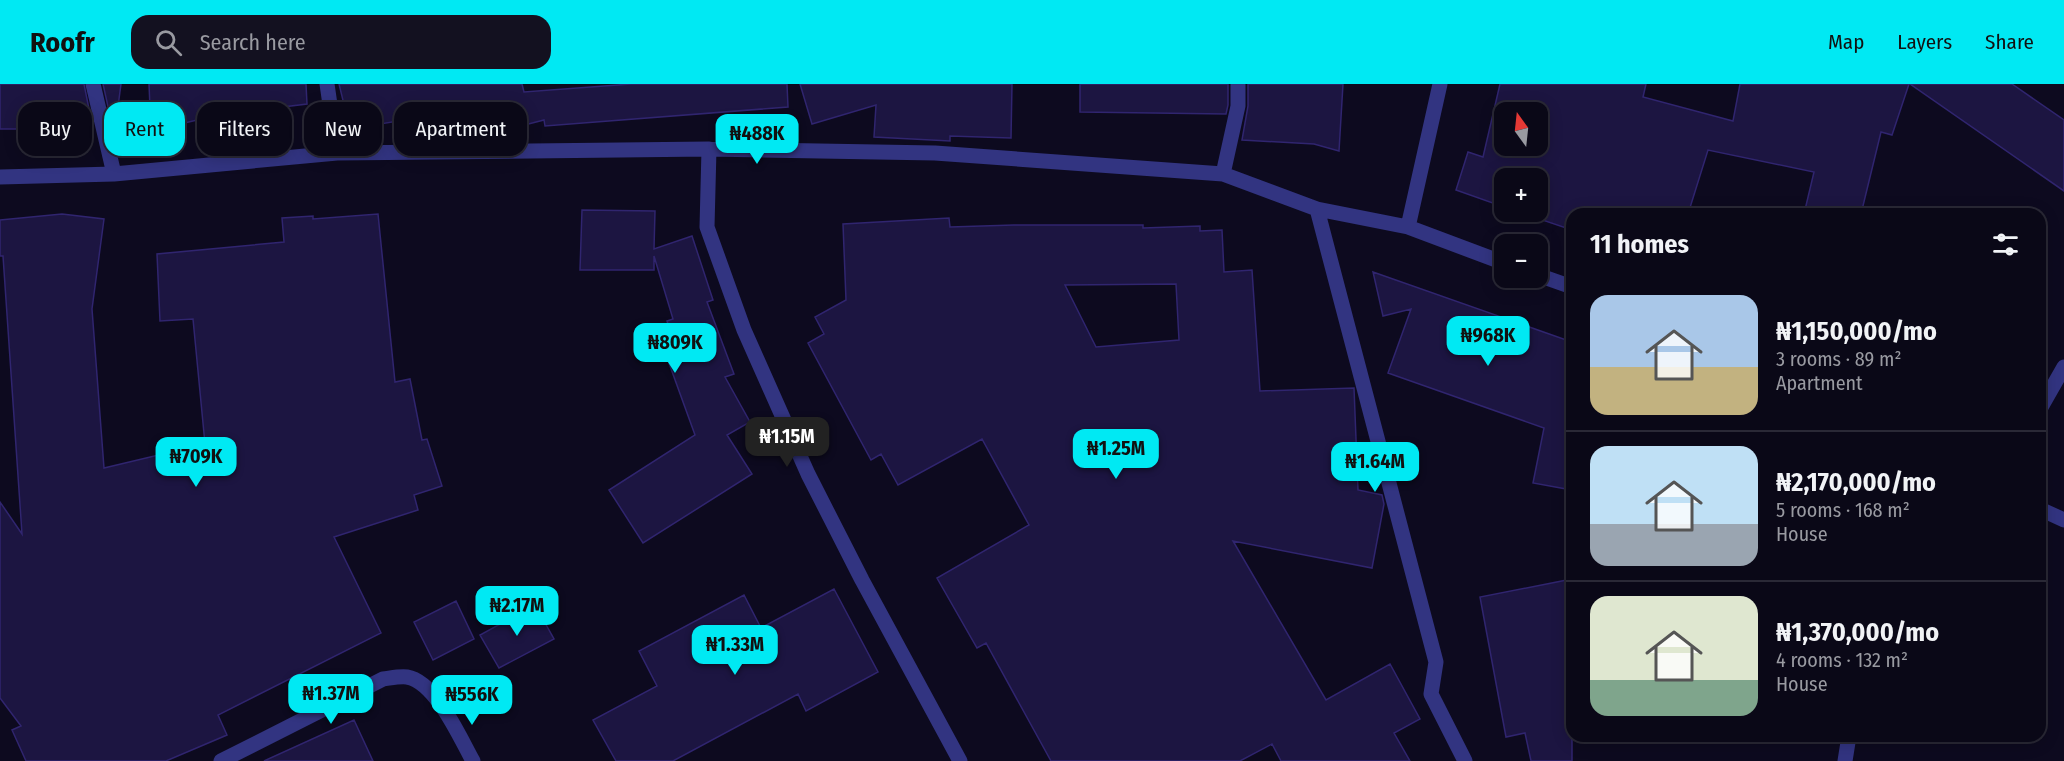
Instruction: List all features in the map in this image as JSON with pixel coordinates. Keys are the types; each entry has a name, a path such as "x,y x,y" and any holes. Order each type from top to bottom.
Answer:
{"street":[{"path":"93,84 114,174"},
{"path":"327,84 330,102"},
{"path":"1223,174 1238,106 1238,84"},
{"path":"1408,227 1440,84"},
{"path":"382,152 709,148 935,153 1223,174 1317,208 1408,227 1494,259"},
{"path":"709,148 707,226 744,330 814,485 862,580 960,761"},
{"path":"0,177 114,174 306,156"},
{"path":"1317,208 1436,662 1431,694 1465,761"},
{"path":"1548,279 1566,285"},
{"path":"2046,398 2064,367"},
{"path":"2046,512 2064,520"},
{"path":"221,761 383,679 407,677 427,687 473,761"},
{"path":"1845,761 1848,742"}],"building":[{"path":"0,84 84,84 88,102 18,102 18,129 0,129"},
{"path":"103,84 121,84 119,102 107,102"},
{"path":"149,84 306,84 307,102 304,102 304,104 292,106 292,102 197,102 197,120 185,123 185,102 150,102"},
{"path":"339,84 522,84 524,92 631,84 787,84 788,107 545,126 544,120 527,124 527,102 394,102 394,122 382,124 382,102 343,102"},
{"path":"800,84 1012,84 1011,138 950,136 950,141 874,137 876,105 812,124"},
{"path":"1080,84 1228,84 1228,105 1226,114 1080,112"},
{"path":"1248,84 1343,84 1339,151 1314,144 1242,140 1248,106"},
{"path":"1500,84 1646,84 1643,97 1733,121 1740,84 1909,84 1892,135 1881,132 1862,208 1805,208 1814,172 1708,150 1690,208 1566,208 1566,228 1548,222 1548,168 1494,168 1494,203 1456,190 1468,152 1483,157 1494,110 1494,156 1548,156 1548,102 1496,102"},
{"path":"1910,84 2012,84 2064,120 2064,191"},
{"path":"582,210 655,211 654,249 692,236 713,300 707,302 734,374 725,377 750,422 727,435 752,474 643,543 609,490 695,435 666,355 670,352 663,333 670,330 667,321 673,319 654,256 654,270 580,270"},
{"path":"62,214 104,219 92,309 104,468 205,444 193,319 160,321 157,254 284,242 282,218 313,216 313,219 378,214 395,382 410,379 422,440 427,439 442,486 414,495 418,510 334,537 381,633 218,715 227,735 166,761 26,761 12,730 21,726 0,698 0,502 22,534 3,256 0,256 0,220"},
{"path":"949,218 950,227 1143,225 1143,228 1200,226 1200,231 1222,230 1224,272 1252,270 1260,391 1354,388 1358,490 1382,495 1384,504 1372,568 1233,541 1326,700 1390,664 1420,719 1394,733 1410,761 1281,761 1272,744 1240,761 1051,761 986,643 977,648 937,578 1029,525 982,439 898,485 881,454 871,460 808,343 824,334 815,317 846,300 843,224","holes":["1176,284 1179,340 1096,347 1065,285"]},
{"path":"1373,272 1566,340 1566,489 1533,483 1544,428 1388,373 1411,309 1383,316"},
{"path":"1566,580 1566,742 1572,742 1572,761 1531,761 1525,733 1506,737 1480,597"},
{"path":"834,589 878,672 806,711 798,694 673,761 616,761 593,720 657,686 639,651 744,595 761,628"},
{"path":"456,601 474,639 433,660 414,622"},
{"path":"535,605 554,639 499,668 480,635"},
{"path":"354,720 373,761 264,761"}]}
